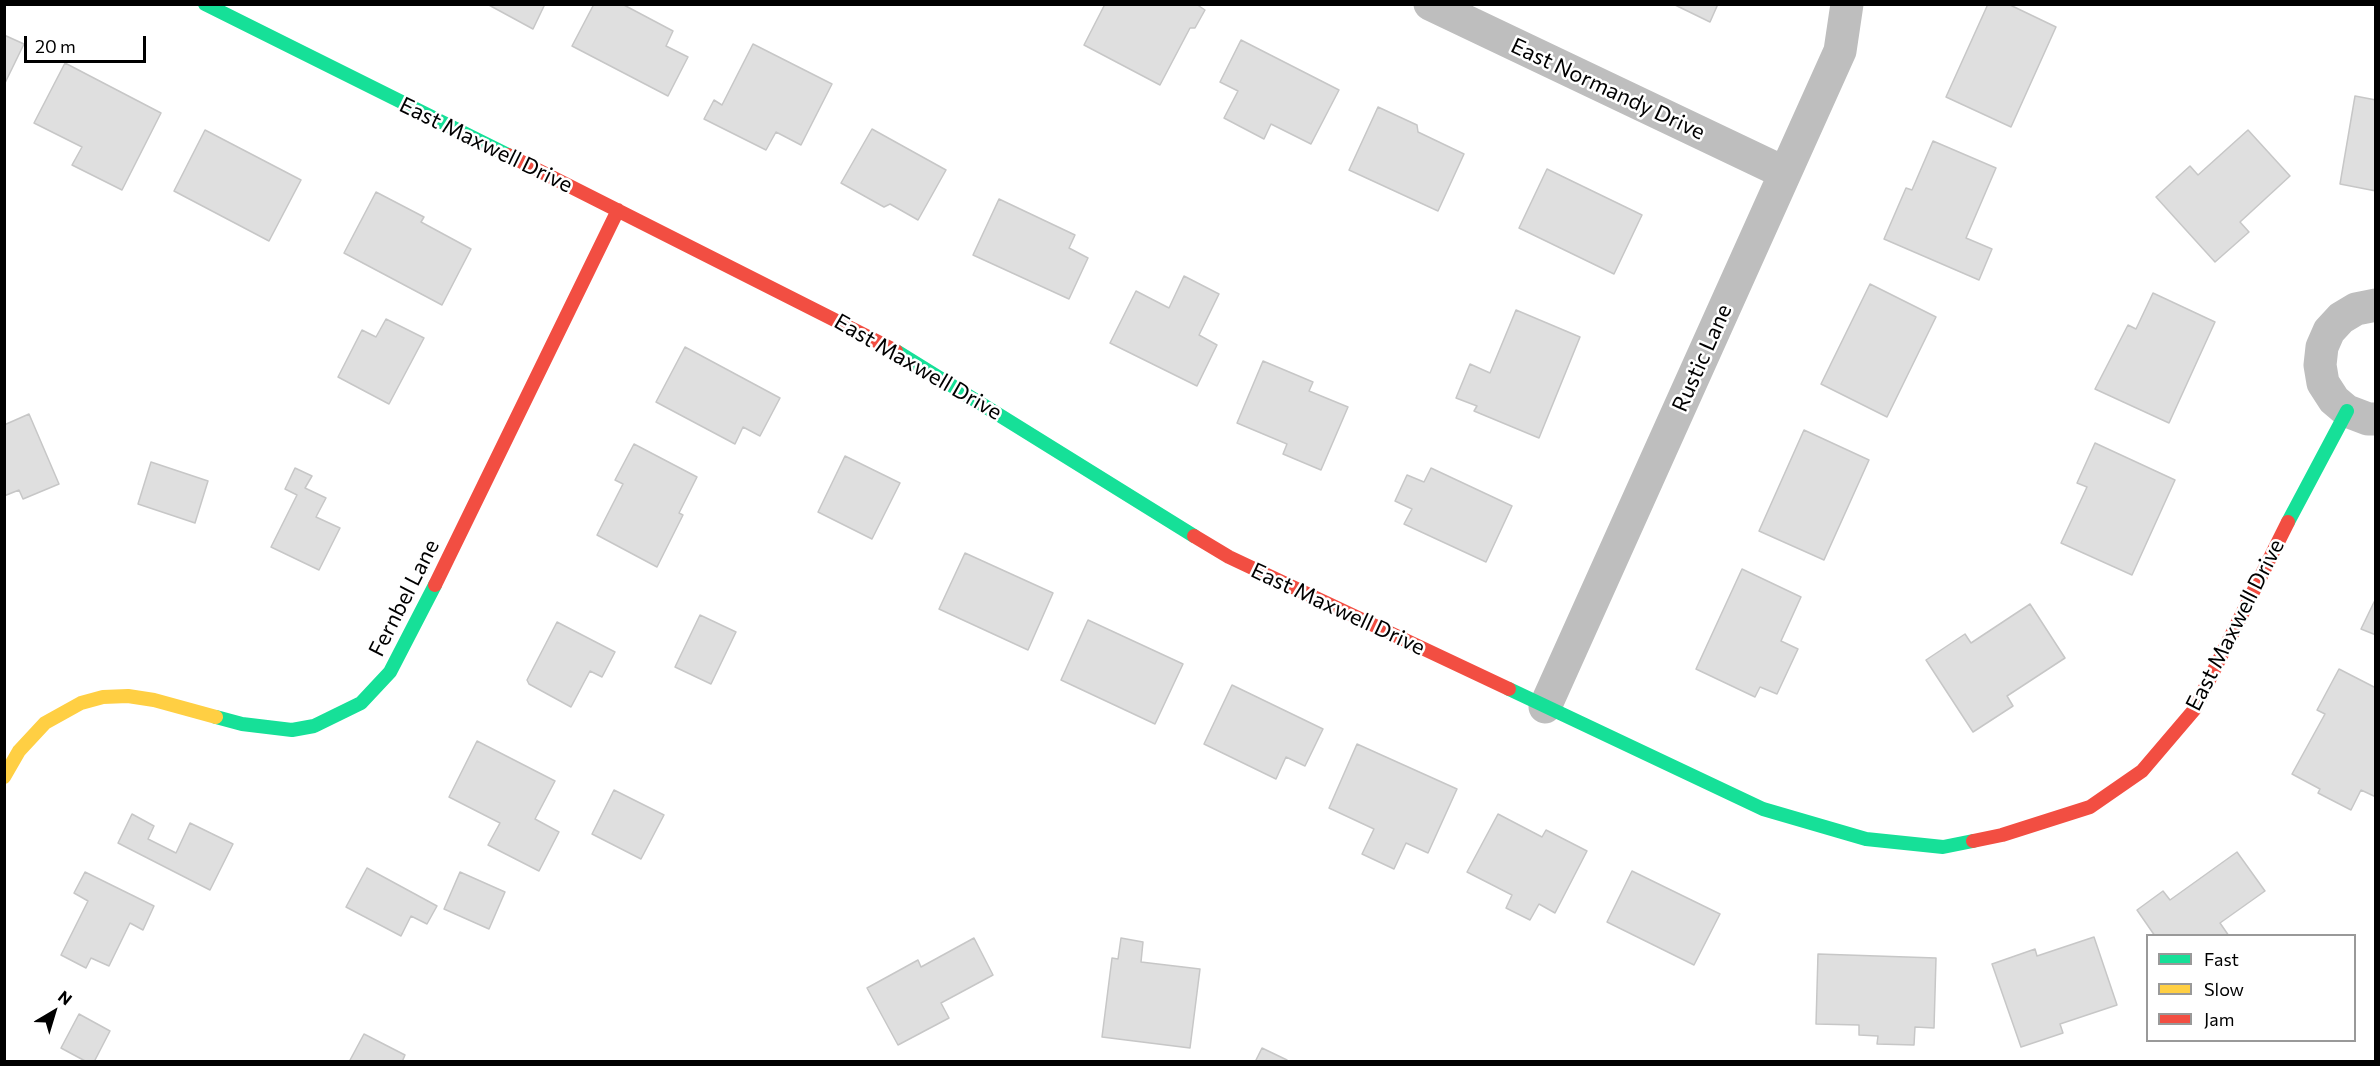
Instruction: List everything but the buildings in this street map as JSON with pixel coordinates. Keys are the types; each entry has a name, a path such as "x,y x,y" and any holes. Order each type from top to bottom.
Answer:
{"street":[{"name":"East Maxwell Drive","path":"205,4 916,361 1100,480 1229,558 1763,809 1866,839 1943,847 2002,836 2090,807 2142,771 2194,710 2247,601 2361,415 2334,400 2323,383 2320,365 2322,347 2328,331 2341,318 2356,309 2376,305"},
{"name":"East Normandy Drive","path":"1430,4 1785,173"},
{"name":"Rustic Lane","path":"1545,707 1840,51 1847,4"},
{"name":"Fernbel Lane","path":"4,777 19,751 45,723 81,703 103,697 128,696 154,700 213,718 283,729 314,726 362,703 390,672 403,651 618,210"}],"traffic: fast":[{"path":"205,4 508,155"},
{"path":"896,351 1194,536"},
{"path":"2288,522 2347,411"},
{"path":"216,717 242,724 292,730 314,726 361,703 390,672 435,585"},
{"path":"1509,689 1763,809 1866,839 1943,847 1973,841"}],"traffic: slow":[{"path":"4,777 19,751 45,723 81,703 103,697 128,696 154,700 216,717"}],"traffic: jam":[{"path":"508,155 896,351"},
{"path":"435,585 618,210"},
{"path":"1973,841 2002,835 2090,807 2142,771 2194,710 2288,522"},
{"path":"1194,536 1229,557 1509,689"}]}
